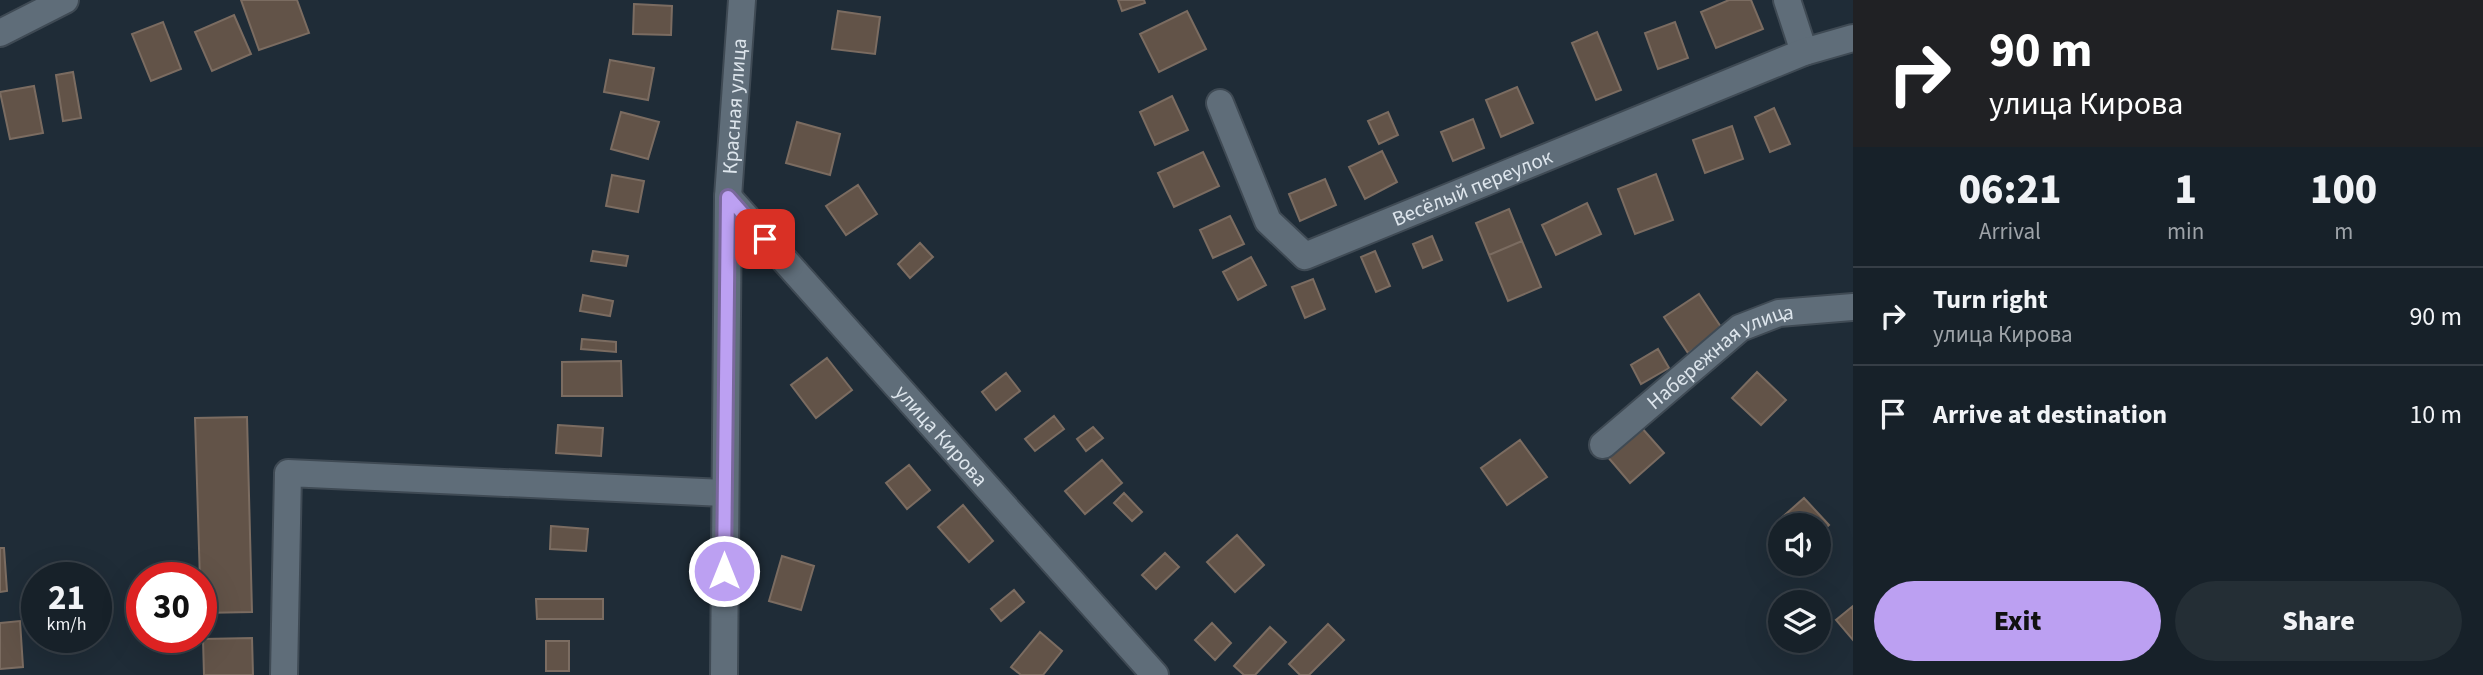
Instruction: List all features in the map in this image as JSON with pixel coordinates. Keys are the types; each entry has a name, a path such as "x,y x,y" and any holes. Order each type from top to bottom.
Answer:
{"street":[{"path":"0,33 35,7 65,0"},
{"name":"Красная улица","path":"724,675 728,197 742,0"},
{"path":"1787,0 1804,52 1853,38"},
{"name":"Весёлый переулок","path":"1220,103 1268,221 1305,256 1804,52"},
{"name":"улица Кирова","path":"728,197 1155,675"},
{"name":"Набережная улица","path":"1603,445 1740,328 1779,313 1853,307"},
{"path":"284,675 288,473 724,493"}],"building":[{"path":"241,0 297,0 309,33 259,50"},
{"path":"1118,0 1144,0 1145,3 1122,11"},
{"path":"1729,0 1751,0 1763,29 1716,48 1701,12"},
{"path":"634,4 672,6 671,35 633,34"},
{"path":"838,11 880,17 875,54 832,49"},
{"path":"1187,11 1206,49 1159,72 1140,34"},
{"path":"234,15 251,54 212,71 195,32"},
{"path":"163,22 181,69 151,81 132,34"},
{"path":"1675,22 1688,58 1658,69 1645,33"},
{"path":"1597,32 1621,90 1596,100 1572,43"},
{"path":"610,60 654,68 648,100 604,92"},
{"path":"73,72 81,118 63,121 56,75"},
{"path":"34,86 43,133 10,139 0,92"},
{"path":"1517,87 1533,123 1501,137 1486,100"},
{"path":"1172,96 1188,130 1155,145 1140,112"},
{"path":"1774,108 1790,144 1770,152 1755,117"},
{"path":"621,112 659,122 648,159 611,149"},
{"path":"1388,112 1398,135 1379,144 1368,121"},
{"path":"1473,119 1484,148 1453,161 1441,132"},
{"path":"797,122 840,134 830,175 786,163"},
{"path":"1732,126 1743,159 1705,173 1693,140"},
{"path":"1382,151 1397,182 1365,199 1349,167"},
{"path":"1203,152 1219,186 1174,207 1158,173"},
{"path":"1656,174 1673,220 1635,234 1618,189"},
{"path":"612,175 644,181 638,212 606,206"},
{"path":"1325,179 1336,205 1300,221 1289,194"},
{"path":"858,185 877,214 846,235 826,206"},
{"path":"1587,203 1601,234 1556,255 1542,225"},
{"path":"1509,209 1522,241 1489,255 1476,223"},
{"path":"1230,216 1244,244 1213,258 1200,230"},
{"path":"1432,236 1442,260 1423,268 1413,244"},
{"path":"1522,241 1541,287 1508,301 1489,255"},
{"path":"920,243 933,257 910,278 898,264"},
{"path":"593,251 628,256 626,266 591,261"},
{"path":"1375,251 1390,286 1376,292 1361,257"},
{"path":"1251,257 1266,285 1238,300 1223,272"},
{"path":"1313,279 1325,309 1305,318 1292,287"},
{"path":"1699,294 1723,330 1688,353 1664,317"},
{"path":"583,295 613,301 610,316 580,311"},
{"path":"582,339 616,342 616,352 581,349"},
{"path":"1658,349 1669,368 1641,384 1631,365"},
{"path":"827,358 852,390 816,418 791,385"},
{"path":"621,361 622,396 562,396 562,362"},
{"path":"1757,372 1786,400 1761,425 1732,398"},
{"path":"1006,373 1020,391 996,410 982,392"},
{"path":"1054,416 1064,429 1035,451 1025,439"},
{"path":"247,417 252,612 217,613 217,562 199,562 195,418"},
{"path":"558,425 603,428 601,456 556,453"},
{"path":"1093,427 1103,438 1086,451 1077,439"},
{"path":"1641,427 1664,453 1630,483 1607,456"},
{"path":"1520,440 1547,477 1507,505 1481,468"},
{"path":"1102,460 1122,483 1085,514 1065,491"},
{"path":"909,465 930,490 907,509 886,483"},
{"path":"1124,493 1142,512 1132,521 1114,503"},
{"path":"1804,498 1818,513 1787,513"},
{"path":"963,505 993,541 969,562 938,527"},
{"path":"551,526 588,529 586,551 550,549"},
{"path":"1237,535 1264,565 1235,592 1207,562"},
{"path":"0,548 4,548 7,591 0,592"},
{"path":"1165,553 1179,567 1156,589 1142,575"},
{"path":"782,556 814,566 801,610 769,601"},
{"path":"1014,590 1024,602 1001,621 991,609"},
{"path":"536,599 603,599 603,619 537,619"},
{"path":"1853,606 1853,640 1836,620"},
{"path":"20,621 23,667 0,669 0,623"},
{"path":"1212,623 1231,643 1215,660 1195,640"},
{"path":"1328,624 1344,640 1309,675 1300,675 1289,664"},
{"path":"1270,627 1286,642 1255,675 1244,675 1234,666"},
{"path":"1040,632 1062,651 1043,675 1021,675 1011,667"},
{"path":"252,638 253,675 204,675 203,653 217,653 217,639"},
{"path":"546,641 569,641 569,671 546,671"}],"route":[{"path":"724,571 728,197 765,239"}]}
